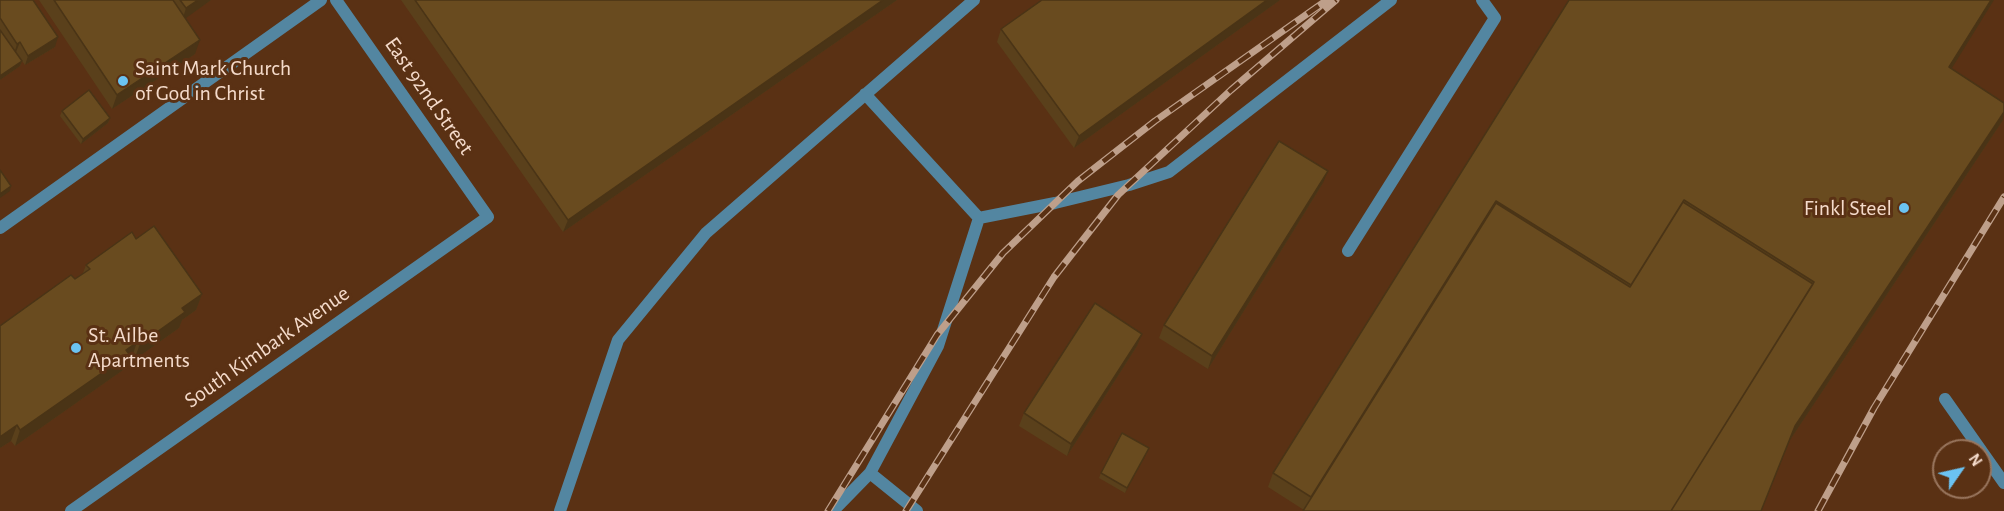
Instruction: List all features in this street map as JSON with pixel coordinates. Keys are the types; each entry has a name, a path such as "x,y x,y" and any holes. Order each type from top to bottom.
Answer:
{"street":[{"path":"0,228 321,0"},
{"name":"East 92nd Street","path":"336,0 488,217"},
{"path":"560,511 618,340 706,233 974,0"},
{"path":"979,218 1076,198 1169,172 1391,0"},
{"path":"1348,251 1495,18 1482,0"},
{"path":"865,94 979,218"},
{"name":"South Kimbark Avenue","path":"71,511 488,217"},
{"path":"833,511 870,473 938,346 979,218"},
{"path":"1945,399 2004,483"},
{"path":"870,473 917,511"}],"building":[{"path":"0,0 33,0 58,37 28,56 20,42 17,44 0,18"},
{"name":"Saint Mark Church of God in Christ","path":"54,0 173,0 200,40 117,95"},
{"path":"180,0 198,0 186,8"},
{"path":"415,0 883,0 568,220"},
{"path":"1042,0 1267,0 1079,136 1001,29"},
{"path":"1569,0 1991,0 1949,67 2004,103 2004,112 1795,426 1761,511 1671,511 1814,282 1684,200 1631,285 1496,201 1311,497 1273,473"},
{"path":"0,30 22,61 0,76"},
{"path":"89,90 110,118 83,139 62,111"},
{"path":"1279,141 1328,171 1212,356 1164,325"},
{"path":"0,170 11,186 0,194"},
{"path":"1683,202 1813,284 1671,511 1303,511 1496,203 1630,287"},
{"name":"St. Ailbe Apartments","path":"154,226 202,294 182,308 185,312 140,344 137,342 126,350 129,354 20,430 17,425 0,437 0,326 71,275 75,279 90,269 86,265 132,232 136,239"},
{"path":"1095,303 1142,334 1071,444 1024,413"},
{"path":"1122,433 1149,448 1127,488 1101,473"}],"railway":[{"path":"828,511 937,335 1003,253 1078,181 1155,121 1327,0"},
{"path":"906,511 1054,277 1118,195 1231,90 1336,0"},
{"path":"1818,511 1874,408 2004,197"}],"place":[{"name":"Saint Mark Church of God in Christ","path":"123,81"},
{"name":"Finkl Steel","path":"1904,208"},
{"name":"St. Ailbe Apartments","path":"76,348"}]}
